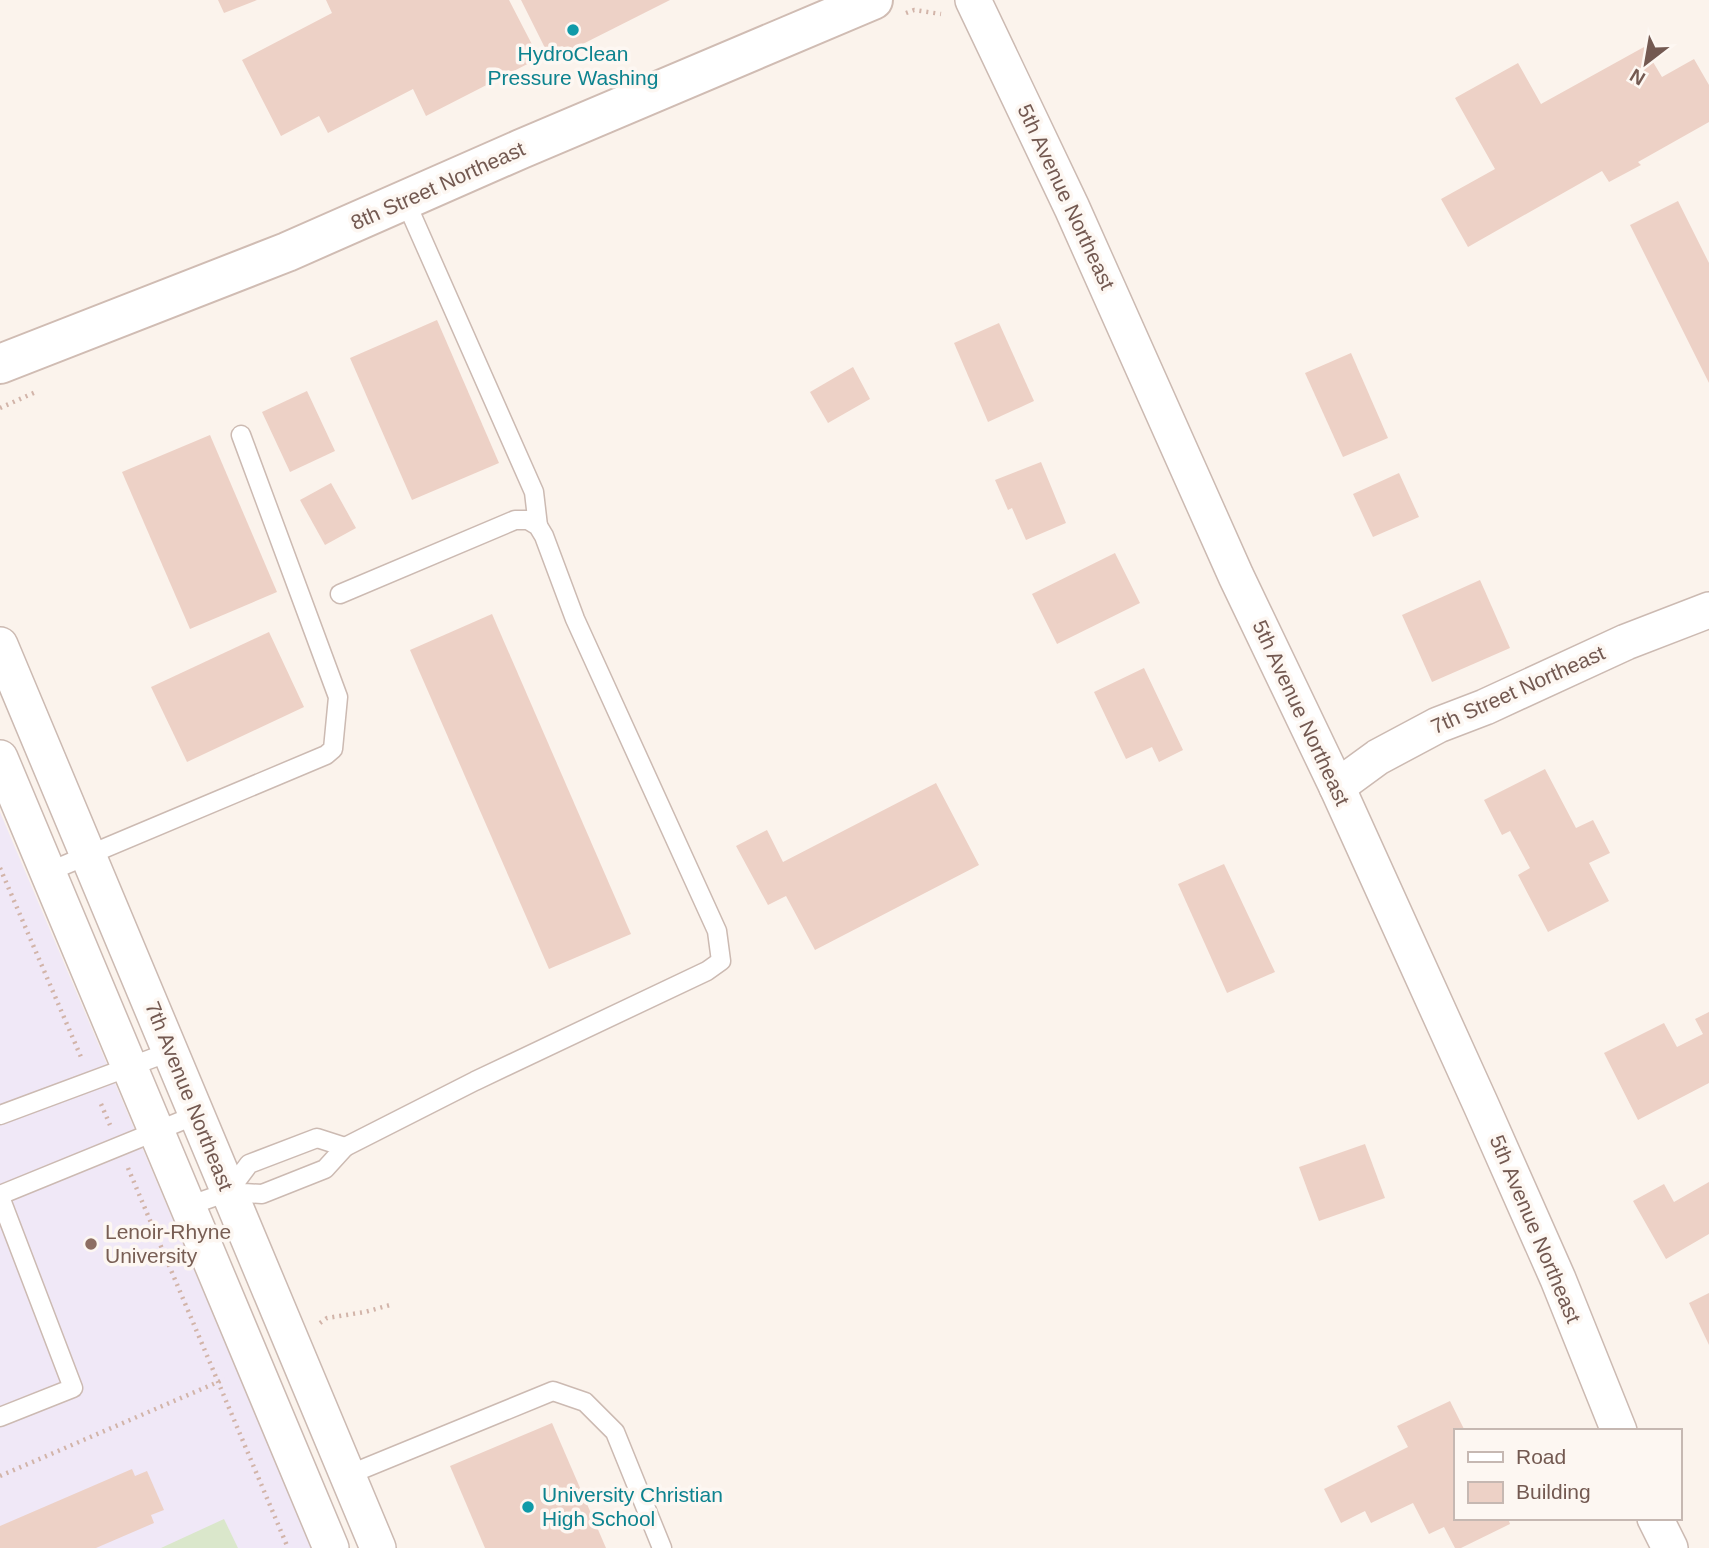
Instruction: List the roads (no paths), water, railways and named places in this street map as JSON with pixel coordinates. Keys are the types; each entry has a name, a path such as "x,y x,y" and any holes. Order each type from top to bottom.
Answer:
{"main road":[{"name":"8th Street Northeast","path":"0,364 287,252 873,0"}],"street":[{"name":"5th Avenue Northeast","path":"972,0 1072,208 1236,576 1481,1105 1558,1279 1618,1429"},
{"name":"7th Street Northeast","path":"1336,787 1378,757 1438,725 1485,707 1626,642 1709,610"},
{"name":"7th Avenue Northeast","path":"0,645 378,1548"},
{"name":"7th Avenue Northeast","path":"0,758 331,1548"}],"lane":[{"path":"188,1206 228,1192 262,1194 325,1169 345,1147 475,1081 707,971 721,961 717,931 575,619 552,552 538,526 534,492 405,200"},
{"path":"48,872 326,755 333,749 338,697 241,435"},
{"path":"341,594 515,520 528,520 538,526"},
{"path":"0,1115 172,1051"},
{"path":"0,1417 73,1388 0,1196 196,1115"},
{"path":"228,1192 249,1164 317,1138 345,1147"},
{"path":"348,1475 553,1391 585,1402 615,1432 662,1548"}],"place":[{"name":"HydroClean Pressure Washing","path":"573,30"},
{"name":"Lenoir-Rhyne University","path":"91,1244"},
{"name":"University Christian High School","path":"528,1507"}]}
